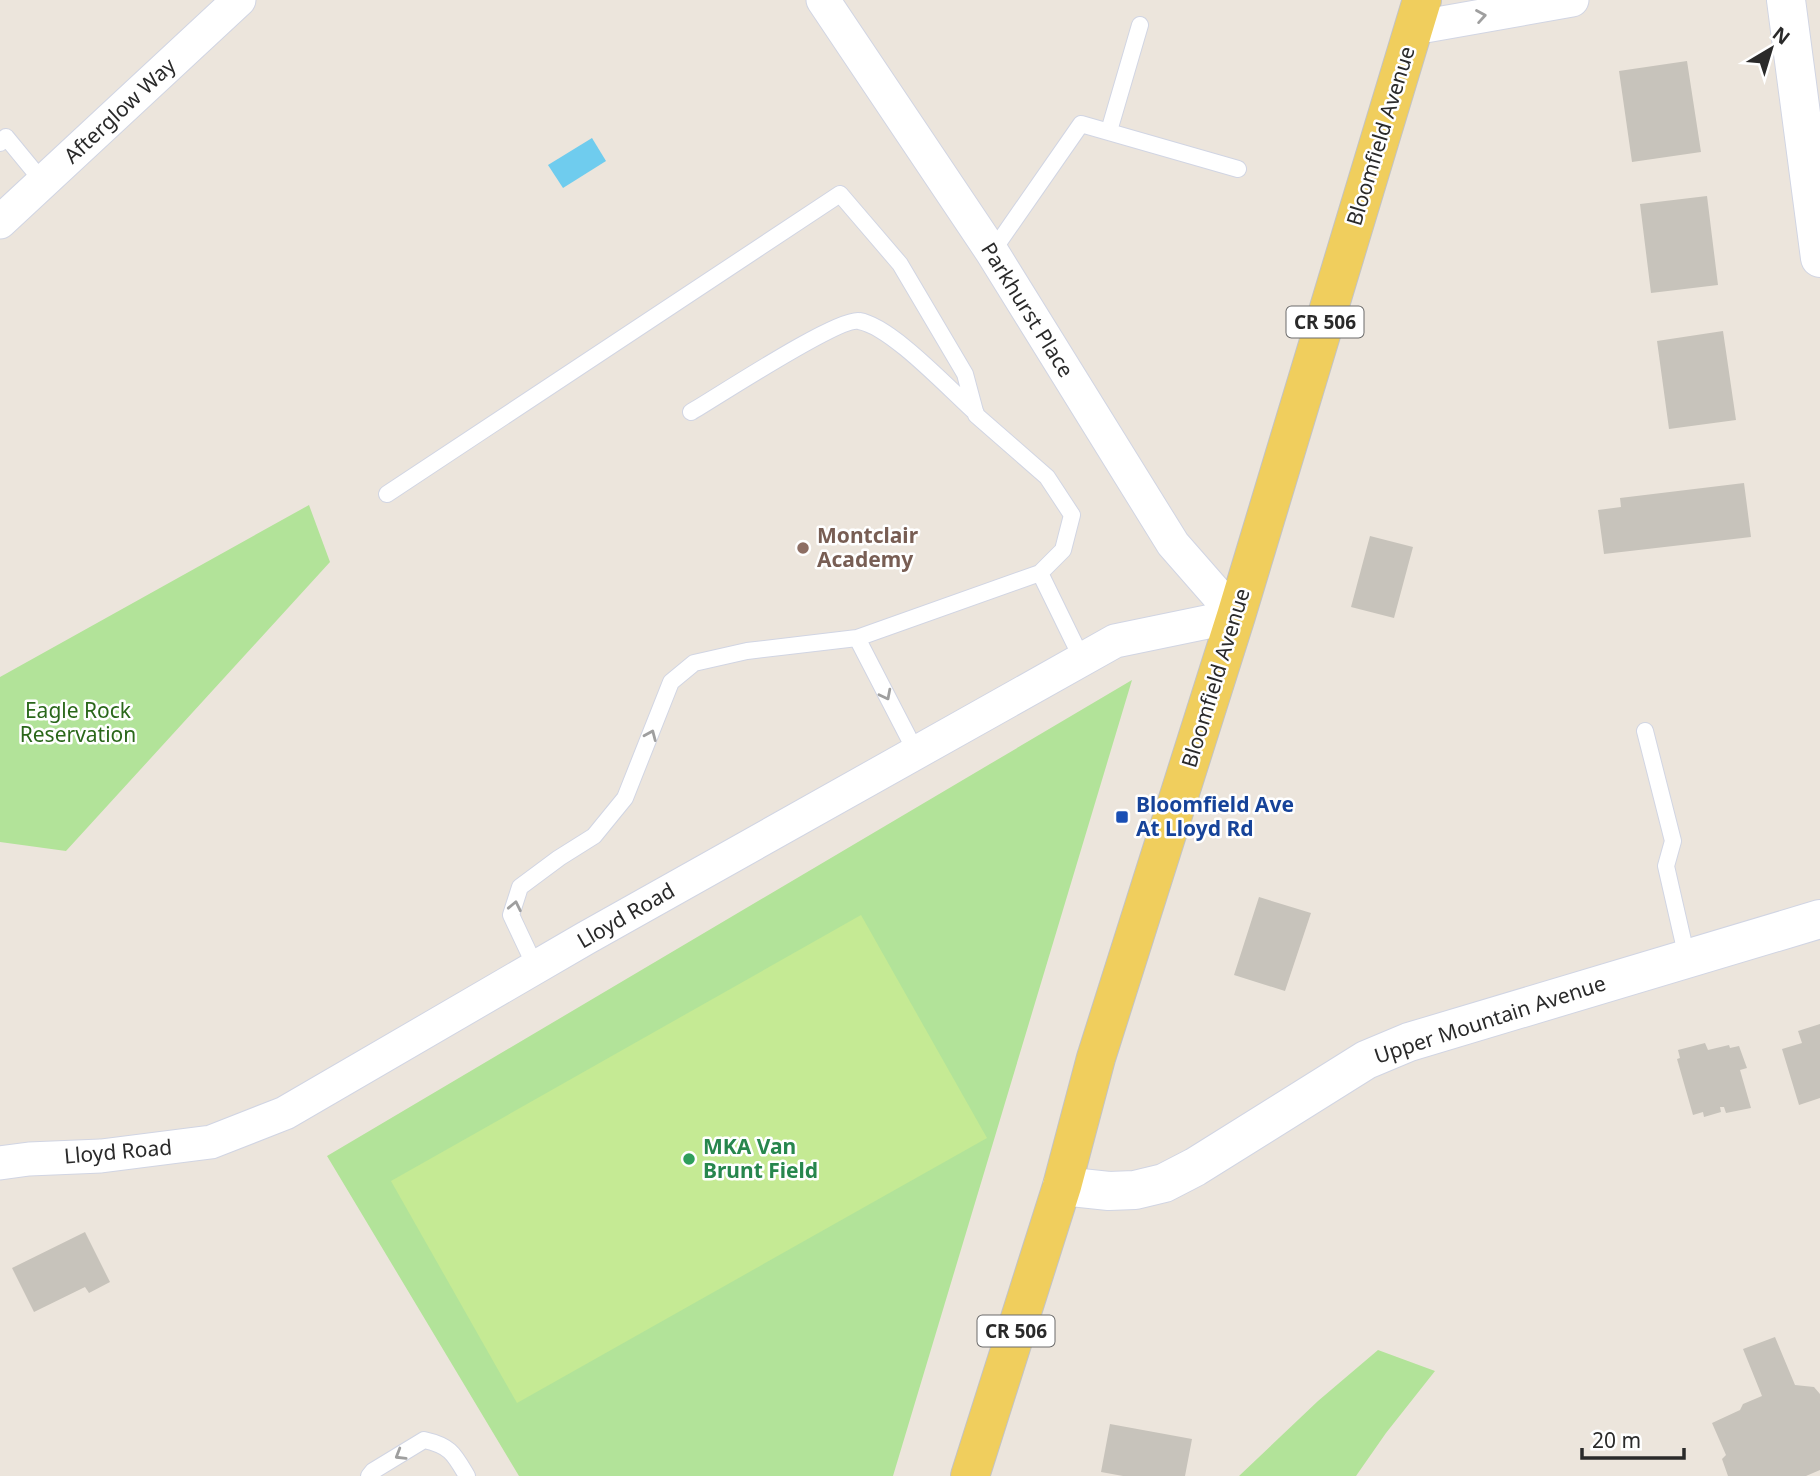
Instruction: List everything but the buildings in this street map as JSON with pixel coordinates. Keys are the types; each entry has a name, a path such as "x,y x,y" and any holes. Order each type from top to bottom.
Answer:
{"main road":[{"name":"Bloomfield Avenue","path":"970,1476 1062,1186 1096,1058 1237,616 1418,14"}],"street":[{"name":"Afterglow Way","path":"0,222 239,0"},
{"name":"Parkhurst Place","path":"823,0 992,252 1173,544 1237,616"},
{"path":"1418,14 1572,0"},
{"path":"1786,0 1820,258"},
{"name":"Lloyd Road","path":"0,1163 102,1156 211,1142 285,1112 1115,641 1237,616"},
{"name":"Upper Mountain Avenue","path":"1062,1186 1110,1191 1135,1190 1164,1183 1195,1167 1366,1060 1409,1042 1820,919"}],"lane":[{"path":"1109,131 1139,25"},
{"path":"992,252 1082,124 1238,169"},
{"path":"0,143 6,137 43,182"},
{"path":"387,494 840,194 900,264 965,374 976,413"},
{"path":"536,968 511,915 520,887 594,836 625,797 671,682 694,663 747,652 857,638 1040,573 1063,550 1072,515 1047,477 882,329 857,320 829,329 691,412"},
{"path":"1040,573 1082,659"},
{"path":"857,638 916,752"},
{"path":"1645,731 1673,841 1666,866 1688,958"},
{"path":"369,1476 424,1440 442,1444 454,1453 467,1476"}],"green space":[{"name":"Eagle Rock Reservation","path":"309,505 330,562 66,851 0,842 0,677"},
{"path":"1132,680 893,1476 519,1476 327,1156"},
{"name":"MKA Van Brunt Field","path":"861,915 987,1138 517,1403 391,1181"},
{"path":"1378,1350 1435,1371 1356,1476 1239,1476 1318,1401"}],"water":[{"path":"592,138 606,161 563,188 548,165"}],"place":[{"name":"Montclair Academy","path":"803,548"},
{"name":"Bloomfield Ave At Lloyd Rd","path":"1122,817"},
{"name":"MKA Van Brunt Field","path":"689,1159"}]}
